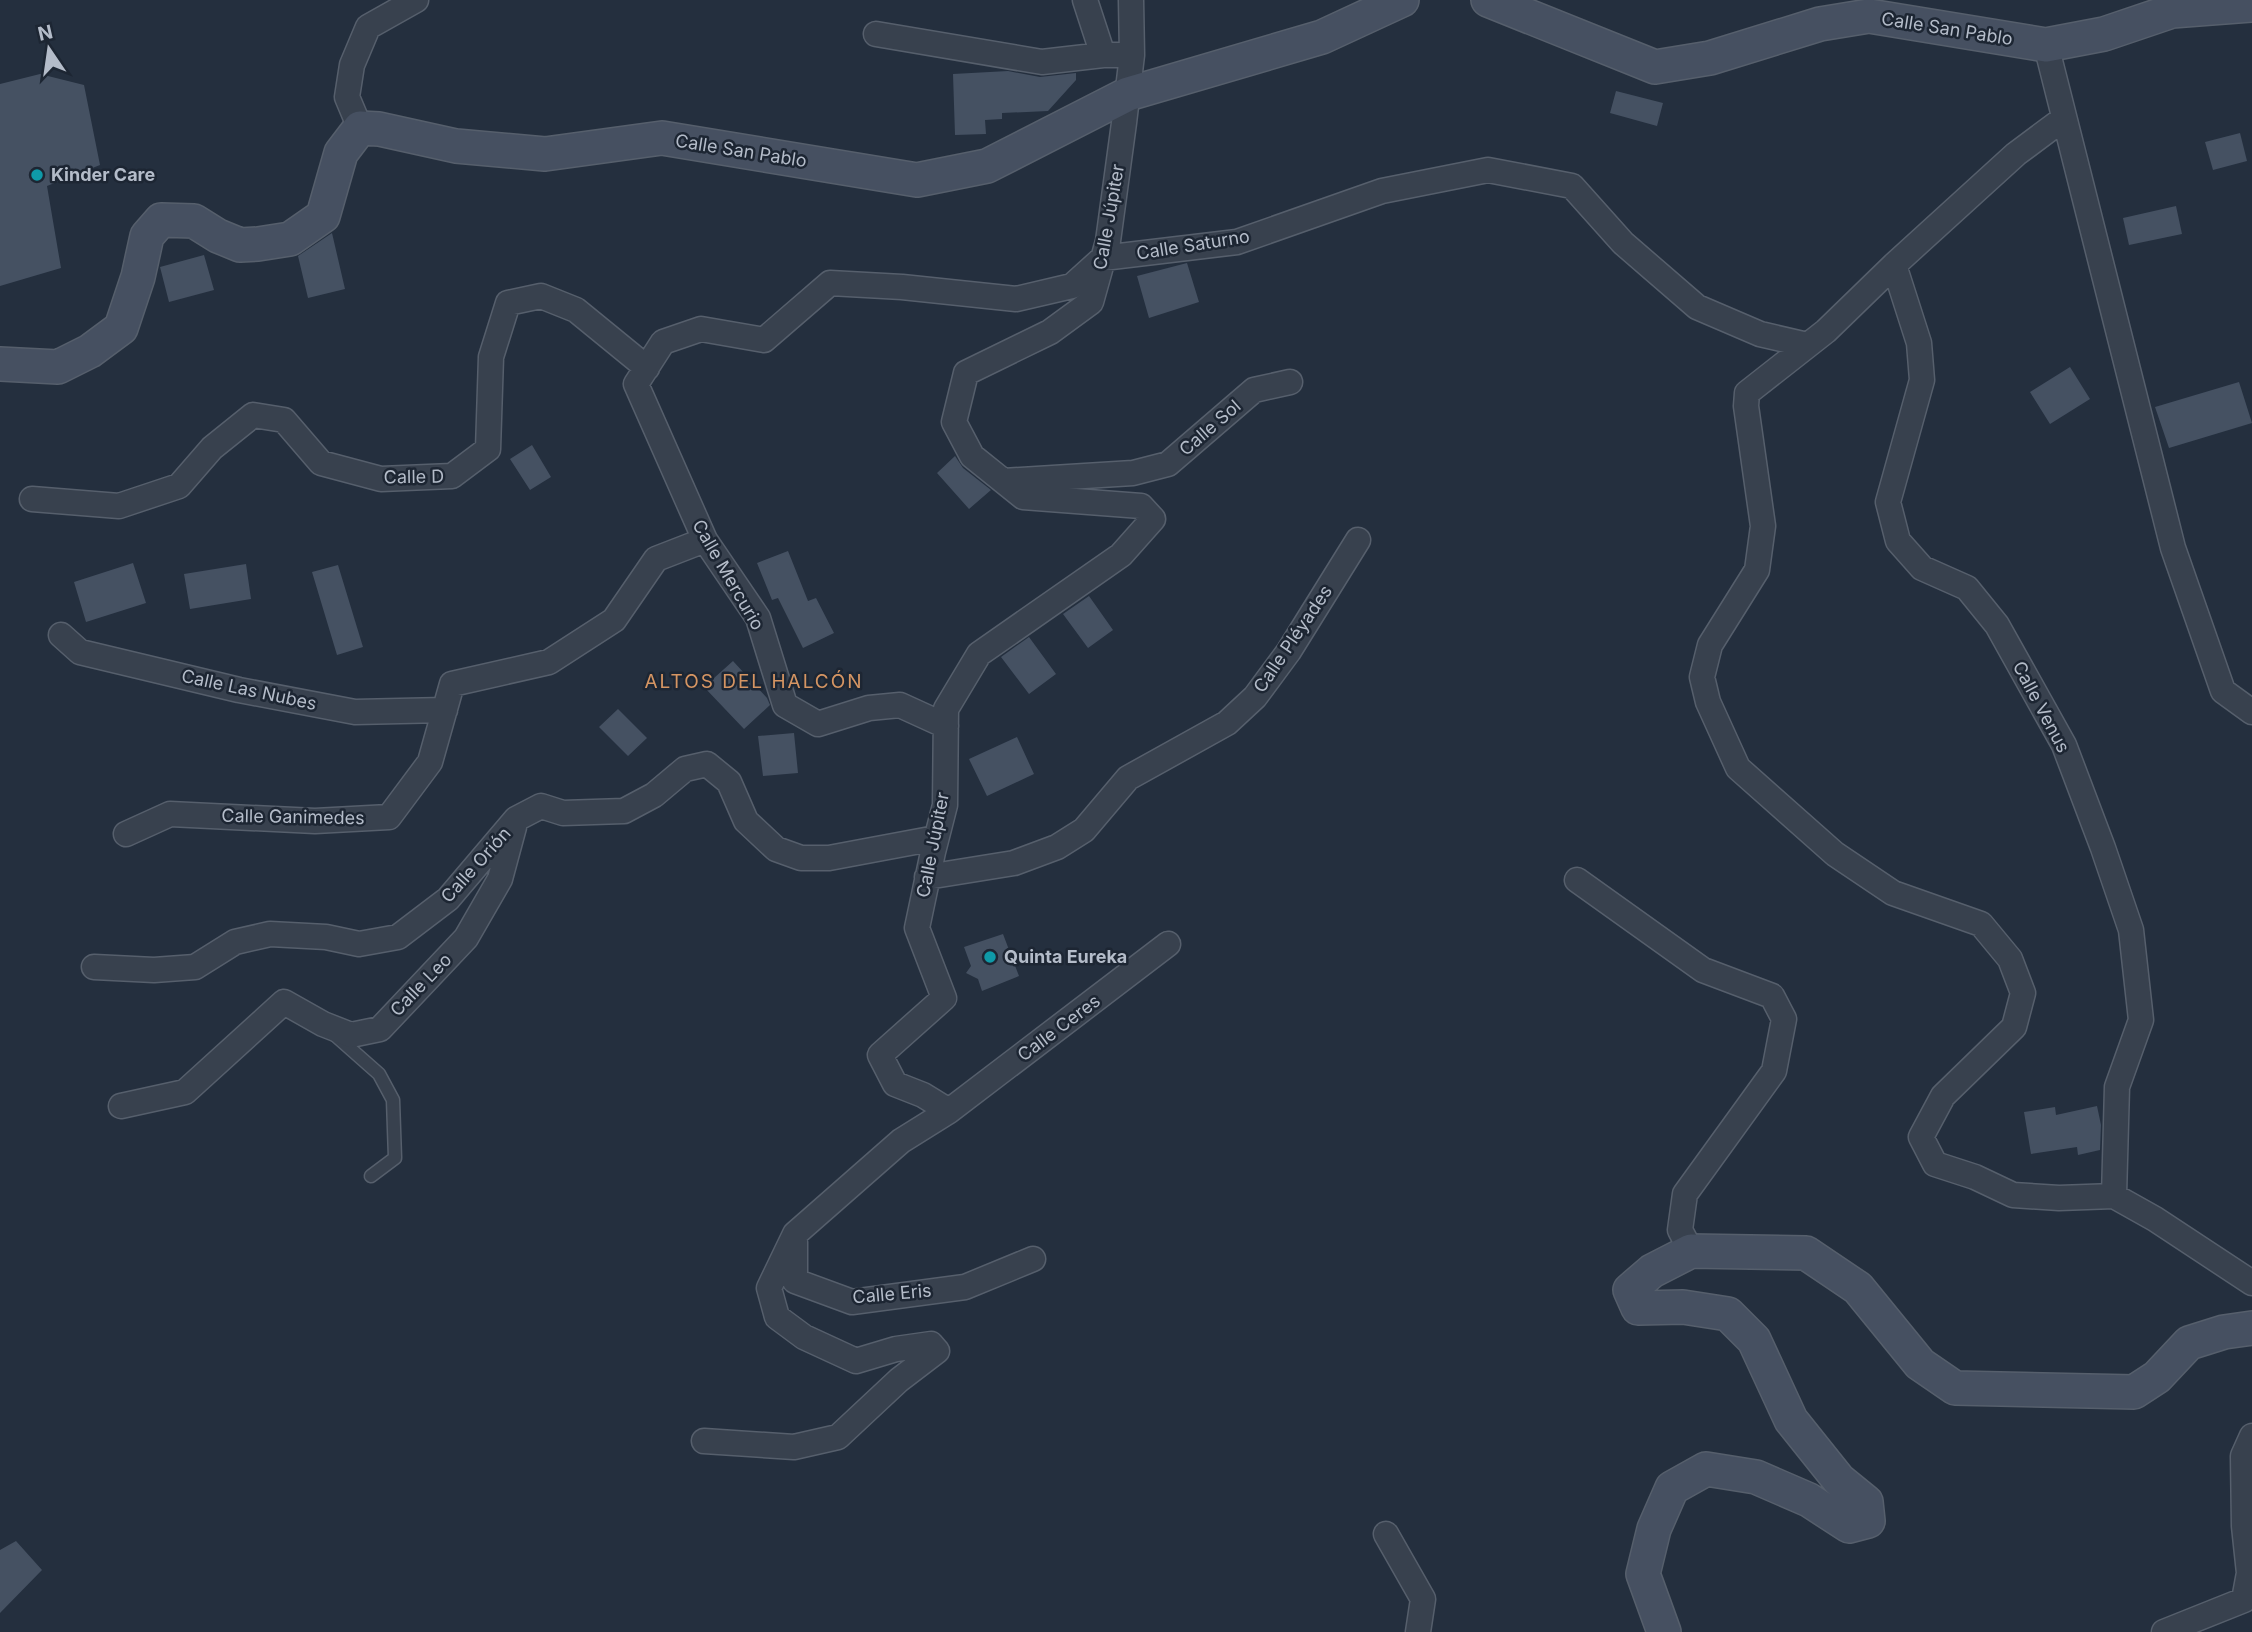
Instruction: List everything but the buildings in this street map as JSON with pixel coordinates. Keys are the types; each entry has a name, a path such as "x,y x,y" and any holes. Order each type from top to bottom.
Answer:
{"street":[{"path":"0,364 58,367 90,351 121,328 138,277 147,236 160,220 194,221 218,236 240,245 290,239 323,216 341,153 360,128 346,97 352,65 368,27 416,0"},
{"path":"1085,0 1103,55"},
{"name":"Calle Júpiter","path":"949,1111 923,1095 895,1084 880,1055 944,998 917,928 945,805 946,709 979,654 1121,555 1153,519 1141,506 1023,497 972,456 954,422 966,373 1051,332 1091,302 1108,241 1128,94 1132,55 1132,0"},
{"name":"Calle San Pablo","path":"360,128 379,129 456,146 545,154 662,138 917,180 987,166 1128,94 1322,37 1402,0"},
{"name":"Calle San Pablo","path":"1488,0 1655,67 1710,58 1820,24 1870,16 2046,45 2104,34 2172,11 2252,5"},
{"path":"876,33 1042,62 1103,55 1132,55"},
{"path":"2046,45 2173,548 2223,691 2252,712"},
{"path":"2063,119 2016,154 1826,331 1760,380 1747,393 1746,406 1763,526 1757,570 1710,645 1702,677 1708,702 1738,768 1835,854 1893,893 1981,923 2010,959 2024,993 2014,1027 1942,1096 1921,1137 1935,1164 1975,1177 2013,1195 2059,1198 2114,1196 2155,1219 2252,1283"},
{"name":"Calle Saturno","path":"1103,258 1237,242 1382,191 1488,170 1572,186 1623,243 1697,307 1760,334 1807,345"},
{"path":"647,368 663,342 701,329 764,340 830,283 902,287 1016,299 1072,286 1103,258"},
{"name":"Calle Venus","path":"1894,265 1919,344 1923,380 1888,502 1898,541 1923,568 1967,589 1997,625 2064,745 2131,930 2141,1020 2117,1087 2114,1196"},
{"name":"Calle D","path":"32,499 119,506 179,486 212,448 253,415 284,420 321,463 381,479 452,476 488,449 491,357 508,303 541,296 576,310 647,368"},
{"name":"Calle Mercurio","path":"647,368 636,384 705,540 758,618 785,705 818,724 869,708 900,705 946,726"},
{"name":"Calle Sol","path":"1003,481 1133,474 1168,464 1254,390 1290,382"},
{"name":"Calle Ganimedes","path":"126,834 170,814 315,821 389,817 430,762 452,684 549,662 614,620 656,559 705,540"},
{"name":"Calle Pléyades","path":"927,877 1014,863 1057,847 1084,830 1128,778 1227,723 1255,697 1289,651 1358,540"},
{"name":"Calle Las Nubes","path":"61,635 80,652 252,692 355,712 445,710"},
{"name":"Calle Orión","path":"94,967 153,970 195,967 235,942 270,934 326,937 359,944 398,937 448,899 516,819 541,806 562,813 624,811 654,796 685,769 707,764 729,782 746,821 776,849 801,859 830,858 936,838"},
{"name":"Calle Leo","path":"121,1106 185,1093 284,1002 323,1024 351,1035 380,1029 466,938 500,879 516,819"},
{"path":"1577,880 1703,970 1772,996 1784,1019 1774,1071 1685,1194 1680,1230 1691,1251"},
{"name":"Calle Ceres","path":"949,1111 1168,944"},
{"path":"704,1441 794,1447 838,1437 899,1380 937,1351 931,1344 896,1349 856,1361 804,1337 777,1317 769,1288 795,1234 901,1141 949,1111"},
{"name":"Calle Eris","path":"795,1234 795,1281 852,1301 965,1287 1033,1259"},
{"path":"1664,1632 1643,1574 1651,1540 1672,1488 1706,1469 1756,1477 1810,1500 1849,1526 1868,1521 1866,1502 1839,1480 1791,1420 1754,1340 1728,1314 1683,1307 1638,1308 1630,1290 1652,1270 1691,1251 1806,1253 1858,1288 1920,1364 1955,1388 2134,1392 2157,1377 2189,1343 2224,1332 2252,1328"},
{"path":"2164,1632 2244,1600 2249,1573 2244,1526 2244,1456 2252,1436"},
{"path":"1386,1534 1423,1599 1418,1632"}],"lane":[{"path":"1820,24 1847,6"},
{"path":"323,1024 379,1074 393,1100 395,1158 371,1176"}],"place":[{"name":"Kinder Care","path":"37,175"},
{"name":"Quinta Eureka","path":"990,957"}],"district":[{"name":"ALTOS DEL HALCÓN","path":"754,681"}]}
